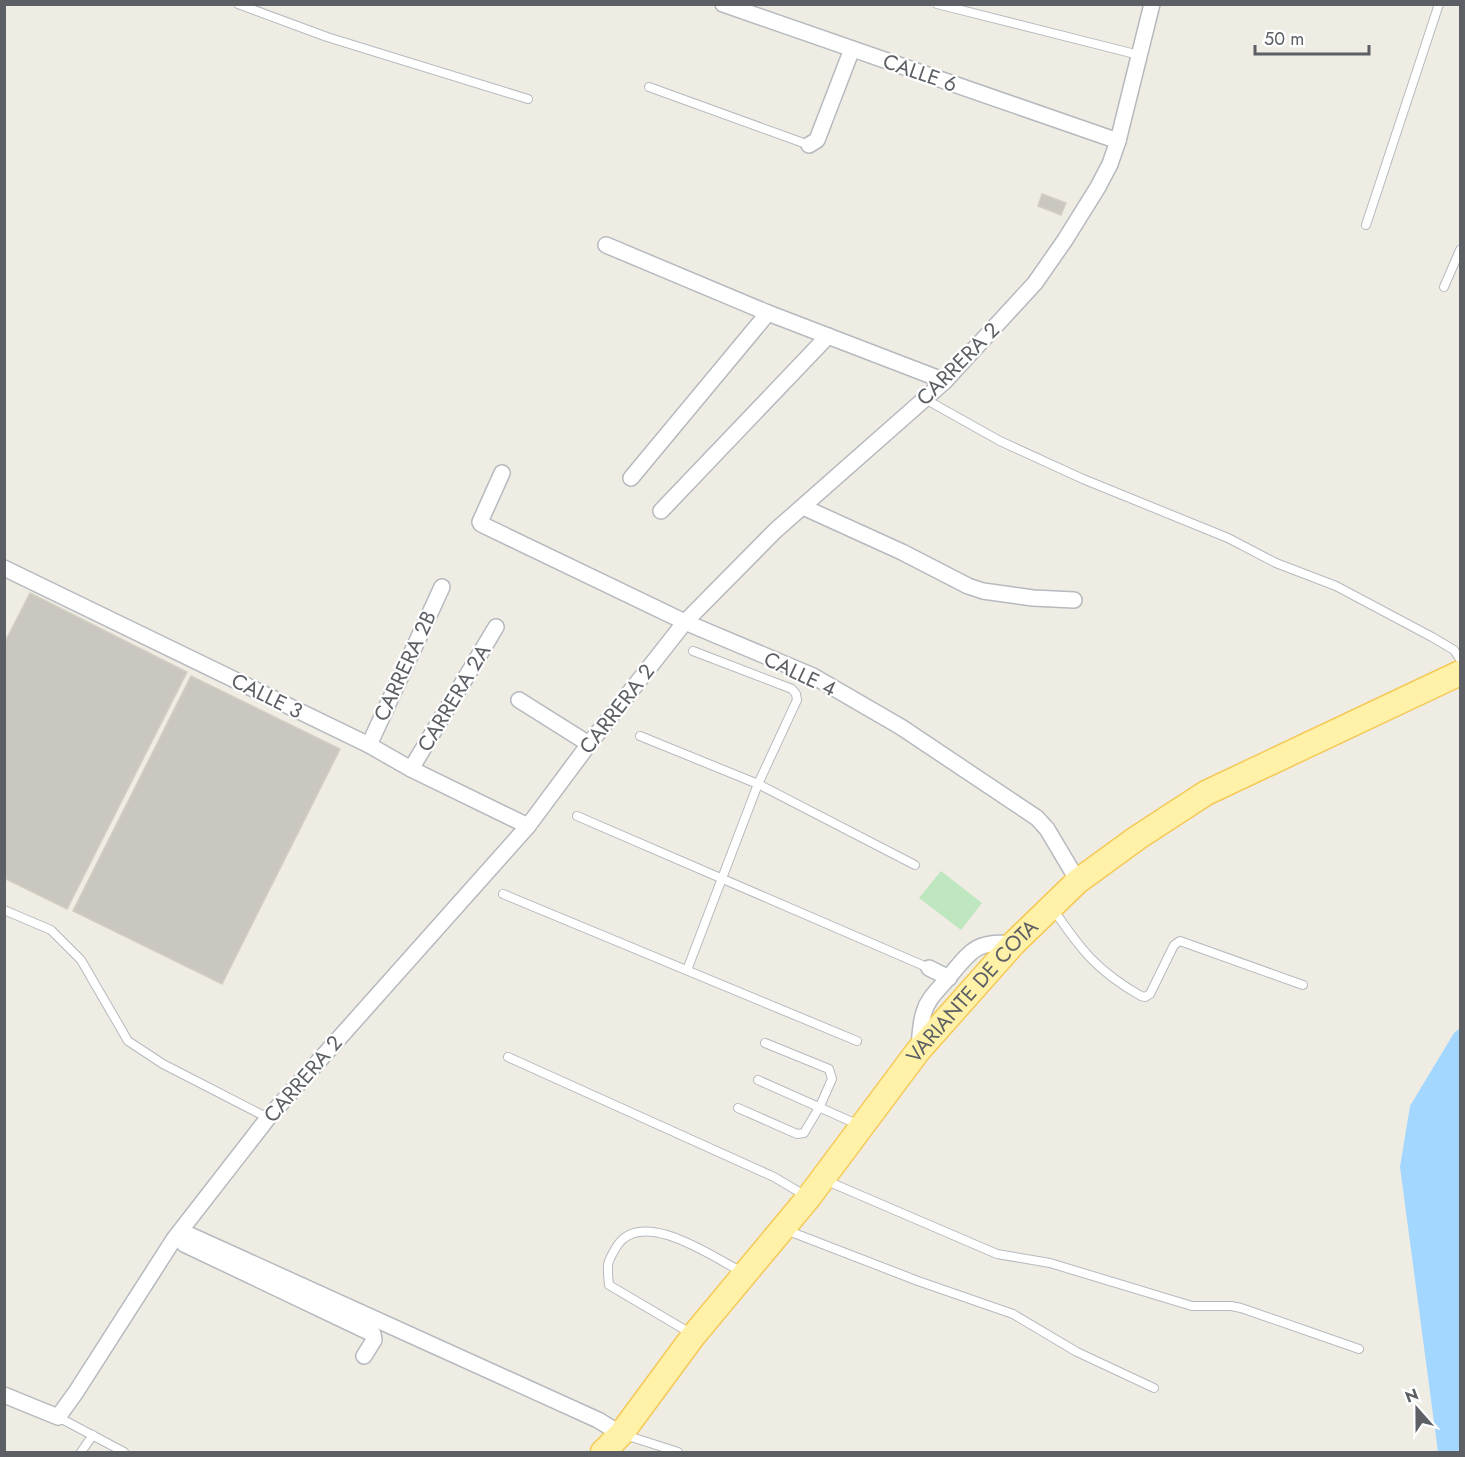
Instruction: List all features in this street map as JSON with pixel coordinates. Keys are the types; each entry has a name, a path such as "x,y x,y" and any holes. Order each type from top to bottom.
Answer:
{"main road":[{"name":"VARIANTE DE COTA","path":"603,1452 621,1434 694,1335 746,1274 863,1127 918,1051 1013,944 1078,881 1137,838 1206,793 1461,673"}],"street":[{"name":"CALLE 6","path":"723,4 1118,141"},
{"name":"CARRERA 2","path":"58,1417 178,1235 268,1119 528,826 685,622 802,507 945,381 1000,323 1041,275 1065,240 1110,164 1118,141 1152,4"},
{"path":"808,145 817,140 852,49"},
{"path":"606,245 768,313 945,381"},
{"path":"631,478 768,313"},
{"path":"661,511 828,336"},
{"name":"CALLE 4","path":"502,473 481,524 685,622 813,676 901,727 1037,818 1047,829 1078,881"},
{"path":"802,507 902,552 968,586 983,591 1033,598 1074,600"},
{"name":"CALLE 3","path":"4,568 369,745 411,769 528,826"},
{"name":"CARRERA 2B","path":"369,745 442,587"},
{"name":"CARRERA 2A","path":"411,769 496,627"},
{"path":"519,700 589,744"},
{"path":"918,1051 924,1012 931,998 964,957 975,949 993,942 1013,944"},
{"path":"929,968 949,978"},
{"path":"178,1235 373,1334 374,1340 364,1356"},
{"path":"178,1235 598,1420 621,1434"},
{"path":"4,1395 58,1417"}],"lane":[{"path":"238,4 327,37 528,99"},
{"path":"937,4 1139,55"},
{"path":"1366,225 1438,4"},
{"path":"649,87 808,145"},
{"path":"1444,287 1461,250"},
{"path":"925,399 1000,441 1083,479 1228,538 1276,563 1336,586 1432,637 1454,650 1461,659"},
{"path":"687,970 758,784 797,700 792,689 693,651"},
{"path":"640,736 758,784 915,865"},
{"path":"577,816 929,968"},
{"path":"503,894 857,1041"},
{"path":"1052,906 1092,962 1114,981 1141,996 1145,997 1150,994 1174,945 1180,941 1304,985"},
{"path":"4,910 51,930 81,960 128,1041 163,1064 268,1119"},
{"path":"738,1108 797,1134 804,1133 832,1079 829,1069 765,1043"},
{"path":"508,1057 774,1177 815,1188 997,1254 1050,1263 1192,1306 1241,1308 1359,1349"},
{"path":"758,1080 863,1127"},
{"path":"782,1228 918,1281 1013,1314 1077,1352 1154,1388"},
{"path":"694,1335 609,1285 607,1263 621,1239 641,1230 666,1233 746,1274"},
{"path":"58,1417 124,1452"},
{"path":"621,1434 678,1452"},
{"path":"81,1452 93,1435"}],"green space":[{"path":"941,871 982,903 961,930 919,898"}],"water":[{"path":"1460,1028 1460,1452 1438,1452 1400,1167 1410,1106 1454,1033"}],"building":[{"path":"1042,194 1066,203 1061,215 1038,206"},
{"path":"30,593 187,672 67,909 4,878 4,644"},
{"path":"191,676 340,749 222,984 73,911"}]}
